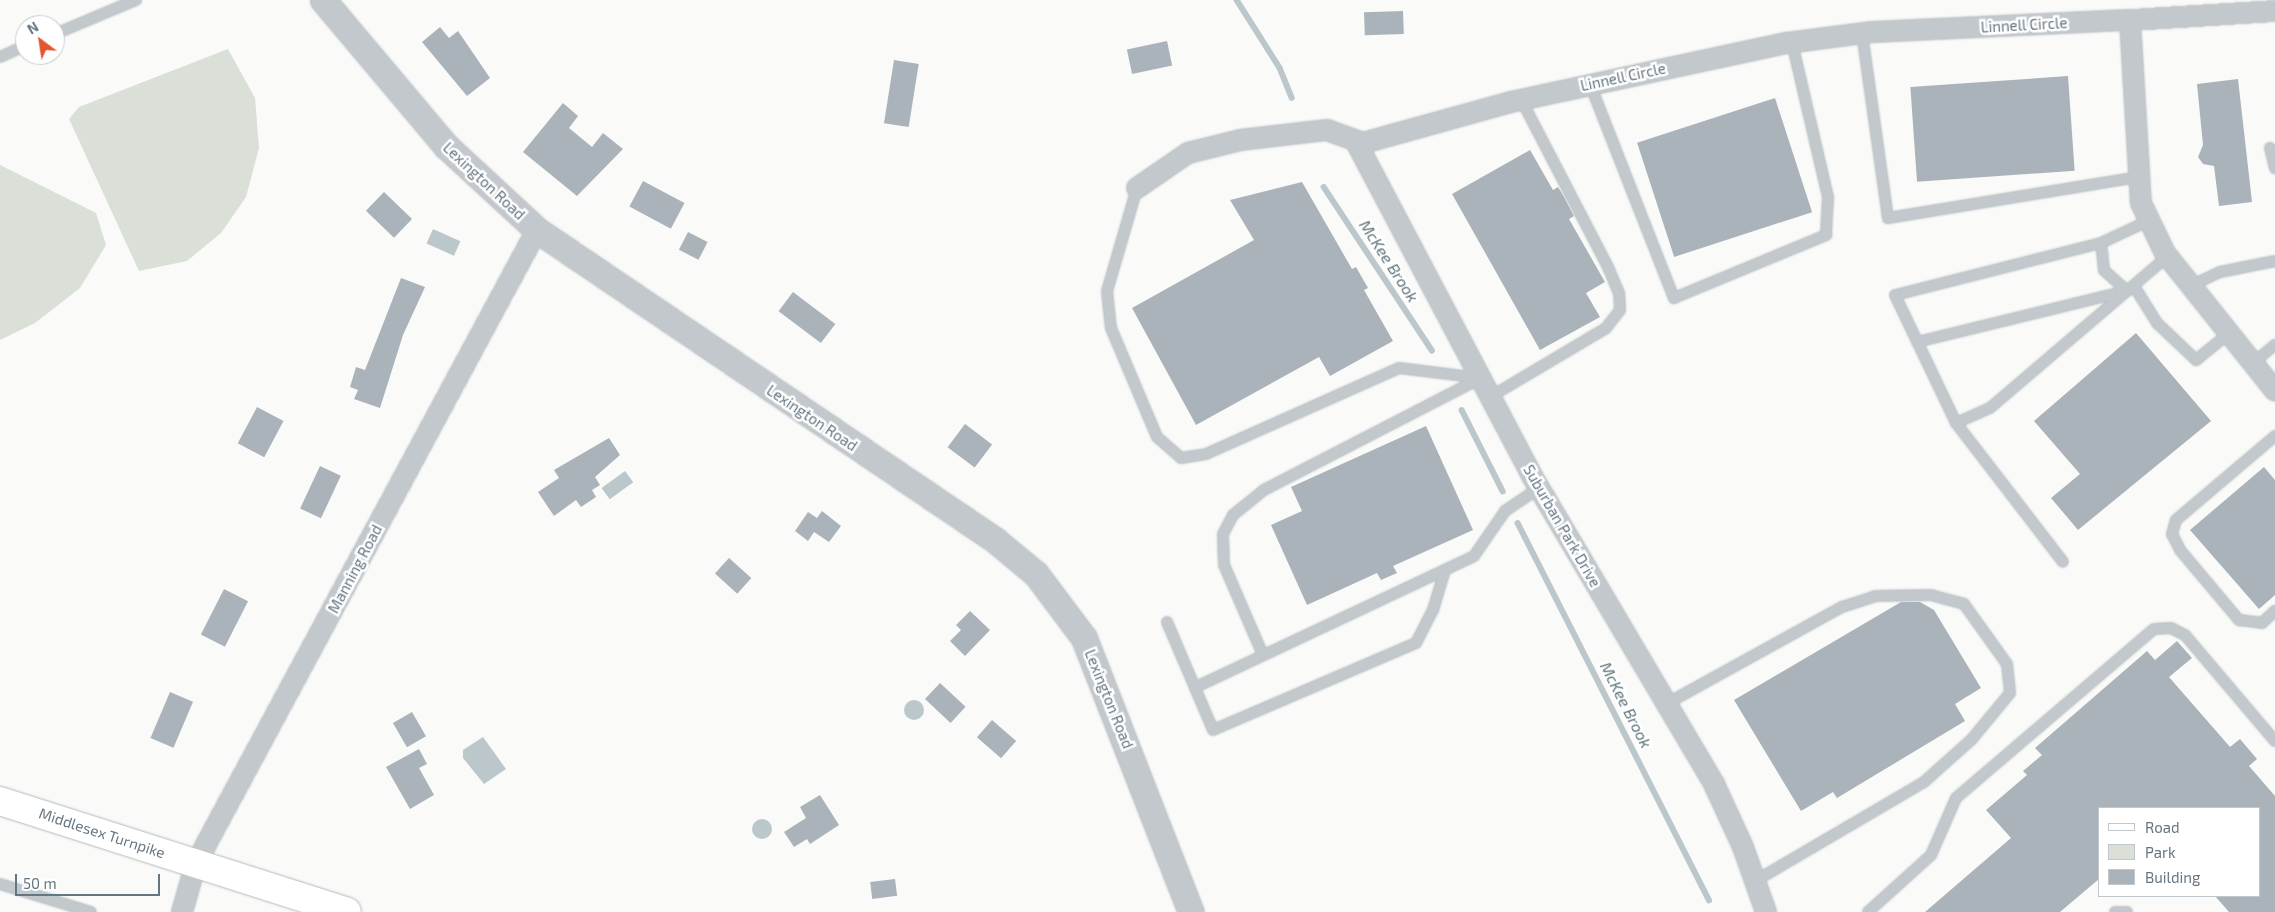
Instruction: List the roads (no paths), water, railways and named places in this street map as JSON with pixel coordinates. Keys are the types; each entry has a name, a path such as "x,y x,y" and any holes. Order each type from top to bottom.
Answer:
{"main road":[{"name":"Middlesex Turnpike","path":"0,800 347,912"}],"street":[{"name":"Lexington Road","path":"323,0 446,146 537,230 995,540 1036,574 1084,638 1191,912"},
{"name":"Linnell Circle","path":"1137,188 1188,153 1240,140 1327,130 1363,143 1521,99 1792,42 1862,33 2130,20 2275,10"},
{"path":"2130,20 2138,177 2148,221 2168,256 2190,286 2275,391"},
{"name":"Suburban Park Drive","path":"1355,140 1538,488 1714,784 1766,912"},
{"name":"Manning Road","path":"182,912 196,863 537,230"}],"lane":[{"path":"65,30 136,0"},
{"path":"1862,33 1888,218 2138,177"},
{"path":"1590,84 1674,298 1826,235 1828,197 1792,42"},
{"path":"0,57 15,50"},
{"path":"1490,397 1606,328 1620,310 1620,293 1608,267 1521,99"},
{"path":"2270,148 2275,168"},
{"path":"1137,188 1107,291 1111,328 1157,437 1182,458 1206,454 1399,368 1481,378"},
{"path":"2063,562 1956,424 1895,295 2101,243 2148,221"},
{"path":"2101,243 2104,270 2130,288 2167,332 2196,360 2227,334"},
{"path":"1956,424 1990,408 2168,256"},
{"path":"2190,286 2220,272 2275,261"},
{"path":"1917,342 2130,288"},
{"path":"2252,364 2275,345"},
{"path":"1263,655 1224,565 1223,534 1233,515 1264,490 1481,378"},
{"path":"2275,436 2176,520 2172,534 2180,550 2238,620 2262,622 2275,611"},
{"path":"1196,687 1474,556 1505,511 1538,488"},
{"path":"1167,622 1213,730 1416,643 1433,610 1445,570"},
{"path":"1666,704 1842,607 1875,596 1930,595 1964,604 2007,664 2010,693 1972,739 1924,782 1754,881"},
{"path":"1868,912 1931,855 1956,798 2154,629 2171,628 2185,635 2275,741"},
{"path":"0,884 91,912"},
{"path":"2115,912 2127,912"}],"waterway":[{"name":"McKee Brook","path":"1237,0 1280,68 1292,98"},
{"name":"McKee Brook","path":"1324,187 1432,350"},
{"name":"McKee Brook","path":"1462,410 1503,491"},
{"name":"McKee Brook","path":"1518,523 1709,900"}]}
